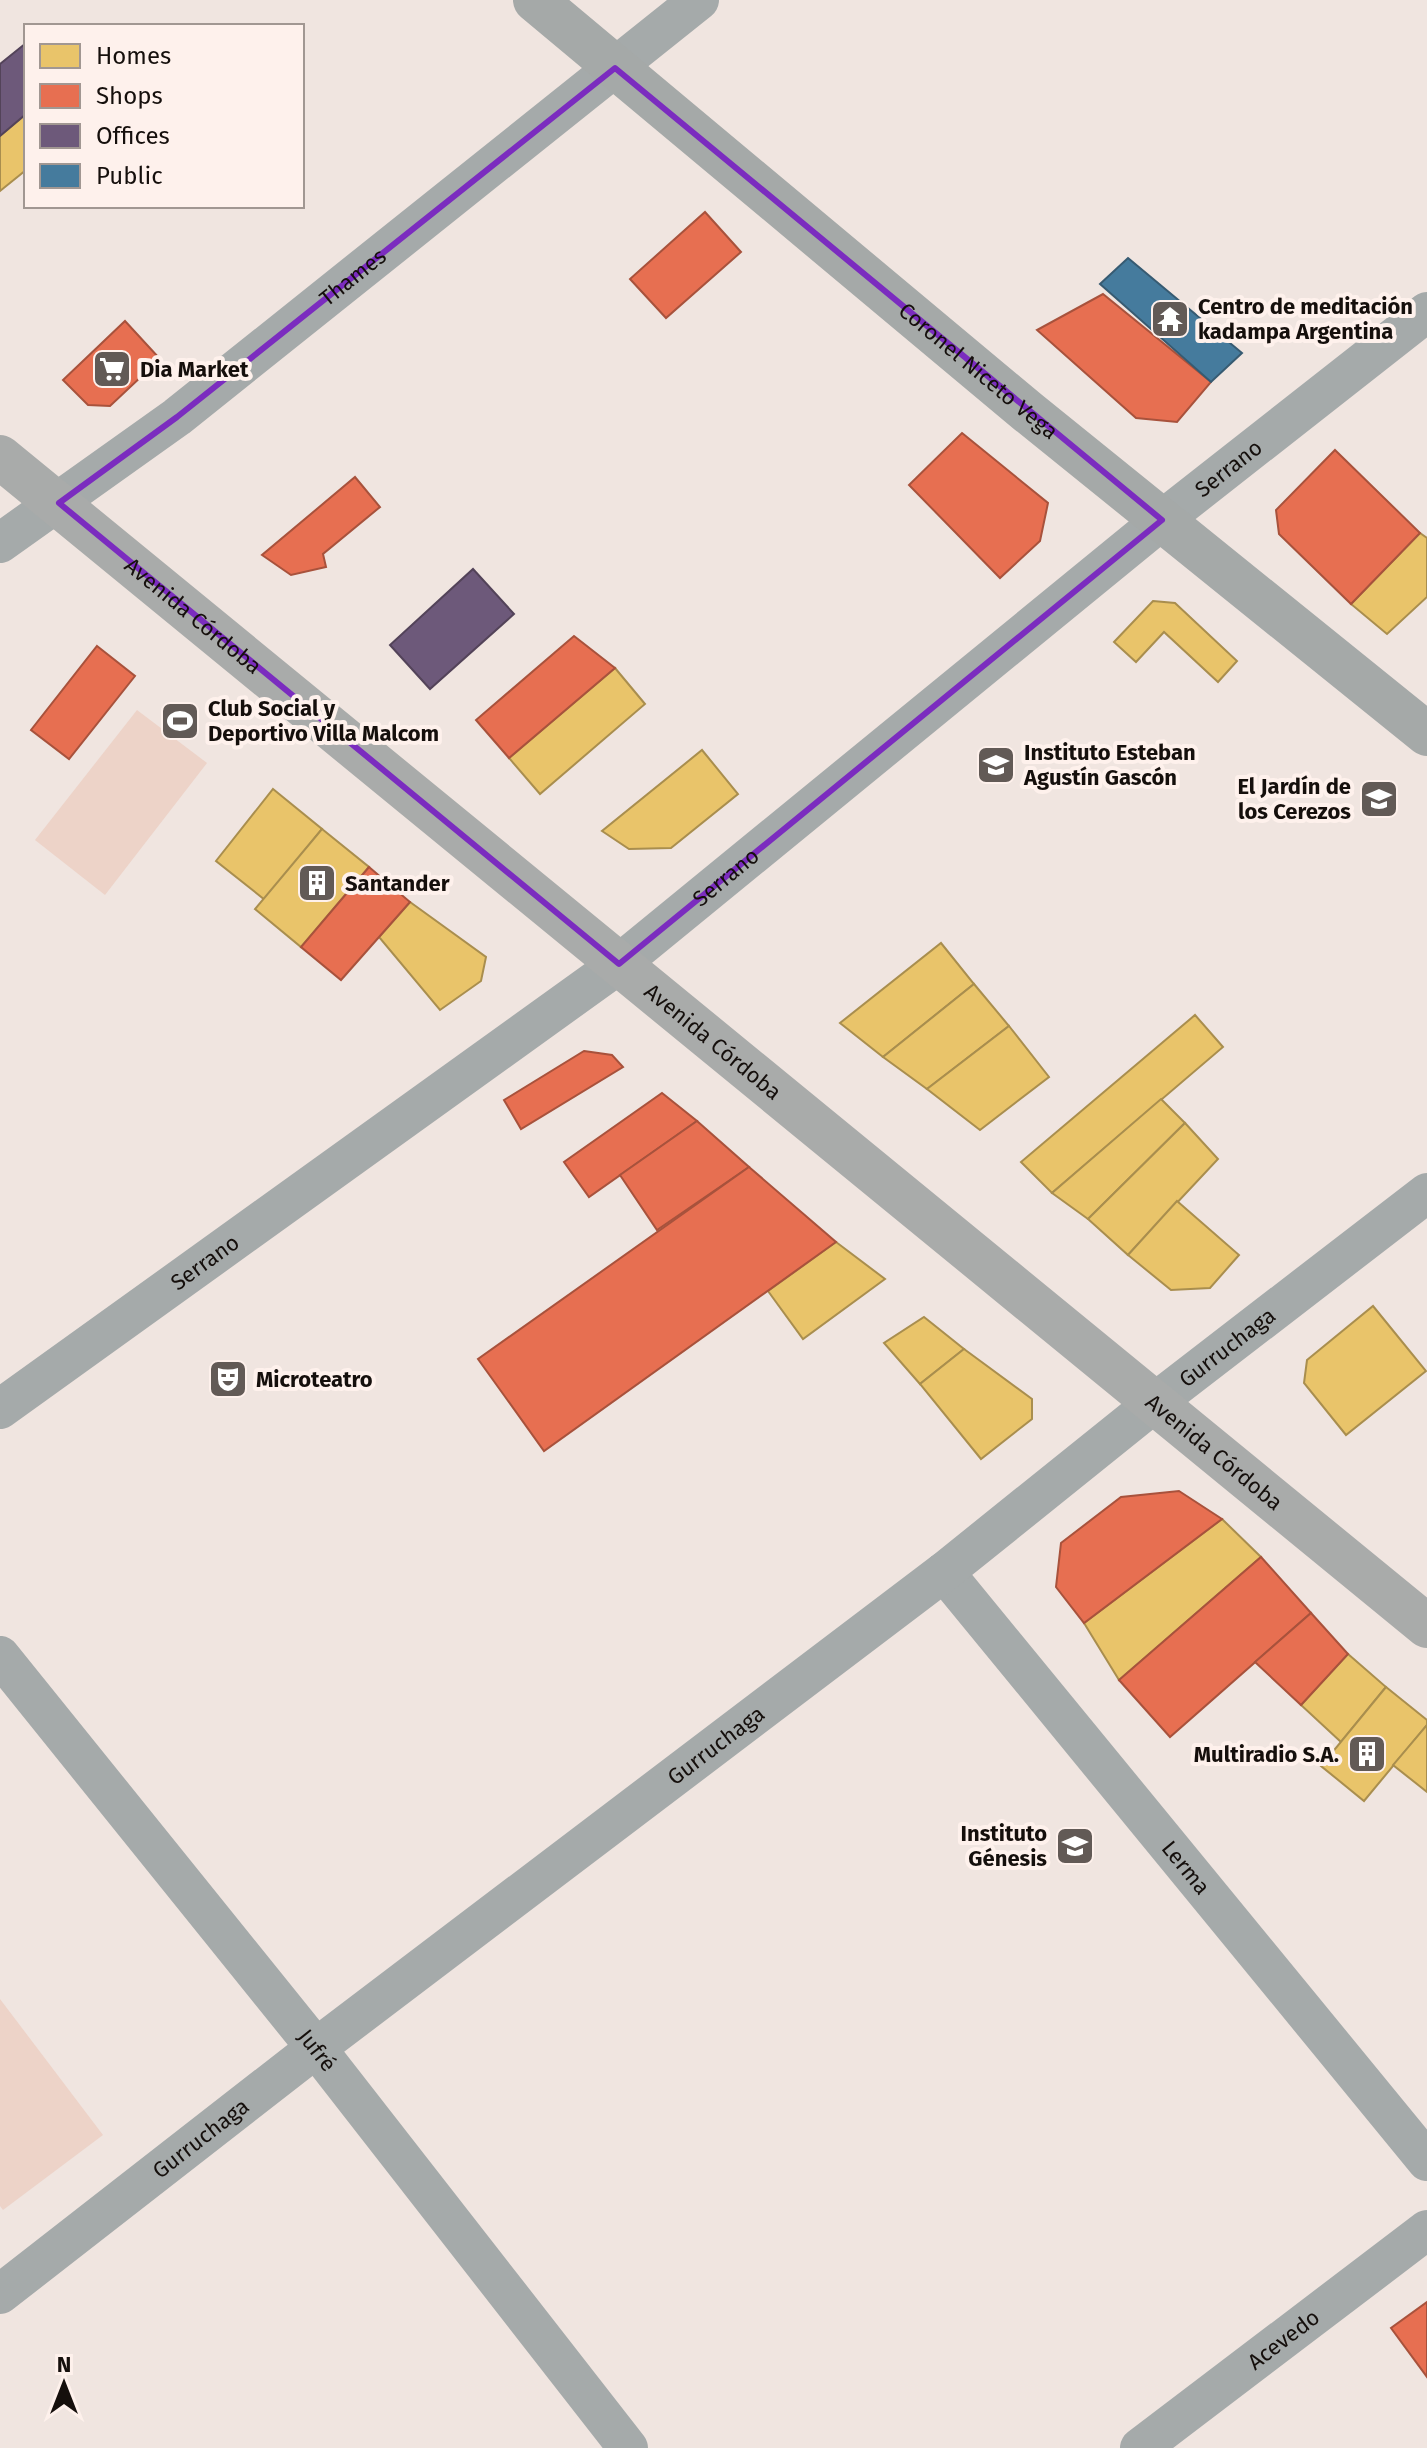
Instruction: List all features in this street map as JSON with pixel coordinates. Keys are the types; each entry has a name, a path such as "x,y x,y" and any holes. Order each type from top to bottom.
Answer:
{"main road":[{"name":"Avenida Córdoba","path":"0,457 1427,1626"}],"street":[{"name":"Coronel Niceto Vega","path":"535,0 1162,520 1427,734"},
{"name":"Thames","path":"0,543 177,417 699,0"},
{"name":"Serrano","path":"0,1409 619,964 1162,520 1427,312"},
{"name":"Gurruchaga","path":"0,2294 316,2048 944,1572 1153,1404 1427,1193"},
{"name":"Lerma","path":"944,1572 1427,2161"},
{"name":"Jufré","path":"0,1656 316,2048 628,2448"},
{"name":"Acevedo","path":"1140,2448 1427,2230"}],"highlighted area":[{"path":"615,68 1162,520 619,964 59,503 177,417"}],"shaded area":[{"path":"137,710 207,763 105,895 35,840"},
{"path":"0,1999 103,2135 3,2210 0,2206"}],"building: Homes":[{"path":"24,116 24,172 0,191 0,136"},
{"path":"1420,533 1427,538 1427,597 1387,634 1351,604"},
{"path":"1153,601 1175,603 1237,661 1218,682 1164,632 1136,662 1114,642"},
{"path":"615,668 645,704 540,794 509,758"},
{"path":"702,750 738,794 671,848 629,849 602,831"},
{"path":"273,789 322,829 265,900 216,861"},
{"name":"Santander","path":"322,829 369,867 301,947 255,909"},
{"path":"410,902 486,957 481,981 440,1010 379,937"},
{"path":"941,943 974,984 883,1057 840,1023"},
{"path":"974,984 1009,1026 927,1089 883,1057"},
{"path":"1195,1015 1223,1047 1052,1193 1021,1162"},
{"path":"1009,1026 1049,1077 980,1130 927,1089"},
{"path":"1161,1099 1185,1123 1088,1219 1052,1193"},
{"path":"1185,1123 1218,1159 1128,1255 1088,1219"},
{"path":"1177,1201 1239,1255 1210,1288 1171,1290 1128,1255"},
{"path":"836,1242 885,1279 803,1339 768,1291"},
{"path":"1373,1306 1426,1371 1346,1435 1304,1383 1307,1360"},
{"path":"924,1317 964,1349 920,1384 884,1343"},
{"path":"964,1349 1032,1399 1032,1419 981,1459 920,1384"},
{"path":"1222,1519 1261,1557 1119,1680 1084,1623"},
{"path":"1348,1654 1386,1687 1341,1742 1301,1705"},
{"name":"Multiradio S.A.","path":"1386,1687 1427,1720 1427,1725 1364,1801 1321,1766"},
{"path":"1427,1725 1427,1792 1393,1765"}],"building: Shops":[{"path":"705,212 741,252 666,318 630,279"},
{"path":"1103,294 1211,382 1177,422 1136,418 1037,330"},
{"name":"Dia Market","path":"125,321 160,359 110,406 88,405 63,380"},
{"path":"962,433 1048,503 1040,541 1000,578 909,485"},
{"path":"1335,450 1420,533 1351,604 1279,534 1276,510"},
{"path":"355,477 380,507 323,554 326,567 291,575 262,555"},
{"path":"574,636 615,668 509,758 476,720"},
{"path":"97,646 135,676 69,759 31,730"},
{"path":"369,867 410,902 341,980 301,947"},
{"path":"584,1051 612,1055 623,1067 521,1129 504,1100"},
{"path":"662,1093 697,1121 589,1197 564,1162"},
{"path":"697,1121 749,1167 657,1230 620,1175"},
{"path":"749,1167 836,1242 544,1451 478,1359"},
{"path":"1179,1491 1222,1519 1084,1623 1056,1587 1061,1543 1121,1497"},
{"path":"1261,1557 1311,1613 1170,1737 1119,1680"},
{"path":"1311,1613 1348,1654 1301,1705 1255,1662"},
{"path":"1427,2302 1427,2377 1391,2328"}],"building: Offices":[{"path":"24,45 24,116 0,136 0,64"},
{"path":"473,569 514,614 430,689 390,645"}],"building: Public":[{"name":"Centro de meditación kadampa Argentina","path":"1128,258 1242,353 1211,382 1100,284"}],"place":[{"name":"Centro de meditación kadampa Argentina","path":"1170,319"},
{"name":"Dia Market","path":"112,369"},
{"name":"Club Social y Deportivo Villa Malcom","path":"180,721"},
{"name":"Instituto Esteban Agustín Gascón","path":"996,765"},
{"name":"El Jardín de los Cerezos","path":"1379,799"},
{"name":"Santander","path":"317,883"},
{"name":"Microteatro","path":"228,1379"},
{"name":"Multiradio S.A.","path":"1367,1754"},
{"name":"Instituto Génesis","path":"1075,1846"}]}
